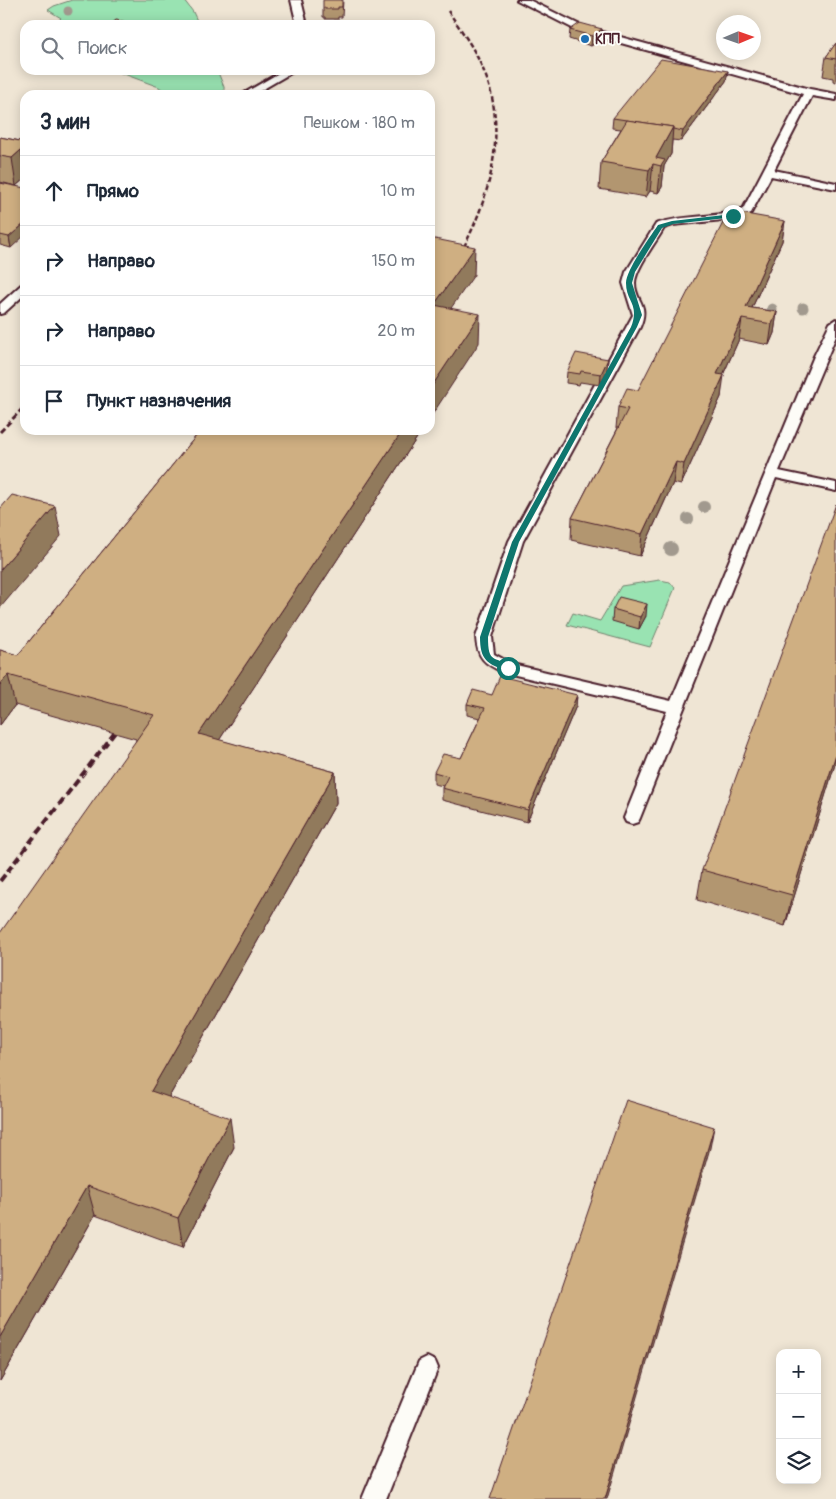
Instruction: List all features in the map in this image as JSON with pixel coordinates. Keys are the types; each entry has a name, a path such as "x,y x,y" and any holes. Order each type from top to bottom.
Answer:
{"lane":[{"path":"296,0 301,20"},
{"path":"522,0 581,29 809,92 836,97"},
{"path":"255,90 281,75"},
{"path":"677,708 508,668 491,661 484,652 484,637 516,542 634,327 639,315 629,283 632,272 653,236 660,226 672,222 726,217 746,211 809,92"},
{"path":"768,172 836,186"},
{"path":"0,310 20,292"},
{"path":"632,818 771,473 820,356 836,323"},
{"path":"771,473 836,487"},
{"path":"374,1499 427,1368"}],"green space":[{"path":"72,0 184,0 197,20 59,20 61,18 48,10"},
{"path":"127,75 219,75 224,90 163,90"},
{"path":"660,580 670,582 675,588 650,647 567,625 573,613 600,621 621,586"}],"building":[{"path":"323,0 342,0 342,7 338,7 338,9 325,9 325,7 323,8"},
{"path":"580,23 602,29 592,36 570,30"},
{"path":"836,43 836,59 826,57"},
{"path":"661,59 728,71 683,131 673,129 673,127 613,118"},
{"path":"627,120 673,127 656,158 665,160 661,166 653,164 649,170 601,162"},
{"path":"0,137 20,141 20,151 12,158 0,156"},
{"path":"0,183 20,187 20,227 9,237 0,235"},
{"path":"729,211 785,221 746,307 777,312 772,324 742,319 717,374 724,375 684,464 676,462 642,534 572,518 628,409 618,407 627,388 638,390"},
{"path":"435,239 475,247 435,304"},
{"path":"435,305 480,314 435,382"},
{"path":"576,353 608,359 601,374 581,371 580,374 567,372"},
{"path":"197,435 400,435 199,734 335,772 151,1091 230,1118 178,1218 87,1186 0,1337 0,933 154,715 8,675 0,685 0,650 18,655"},
{"path":"12,495 55,506 0,570 0,509"},
{"path":"836,504 836,754 792,895 702,870"},
{"path":"619,597 647,604 640,617 613,609"},
{"path":"500,676 577,695 528,810 442,788 448,776 434,772 443,754 461,758 485,708 467,704 473,690 492,695"},
{"path":"626,1100 714,1127 605,1499 490,1499"}],"railway":[{"path":"448,11 468,41 485,74 492,97 495,121 492,169 486,192 469,237 458,258"},
{"path":"0,432 20,411"},
{"path":"0,881 123,722"}],"place":[{"name":"КПП","path":"585,39"}],"route":[{"path":"508,668 491,661 484,652 484,637 516,542 639,315 629,283 632,272 660,226 672,222 733,216"}]}
